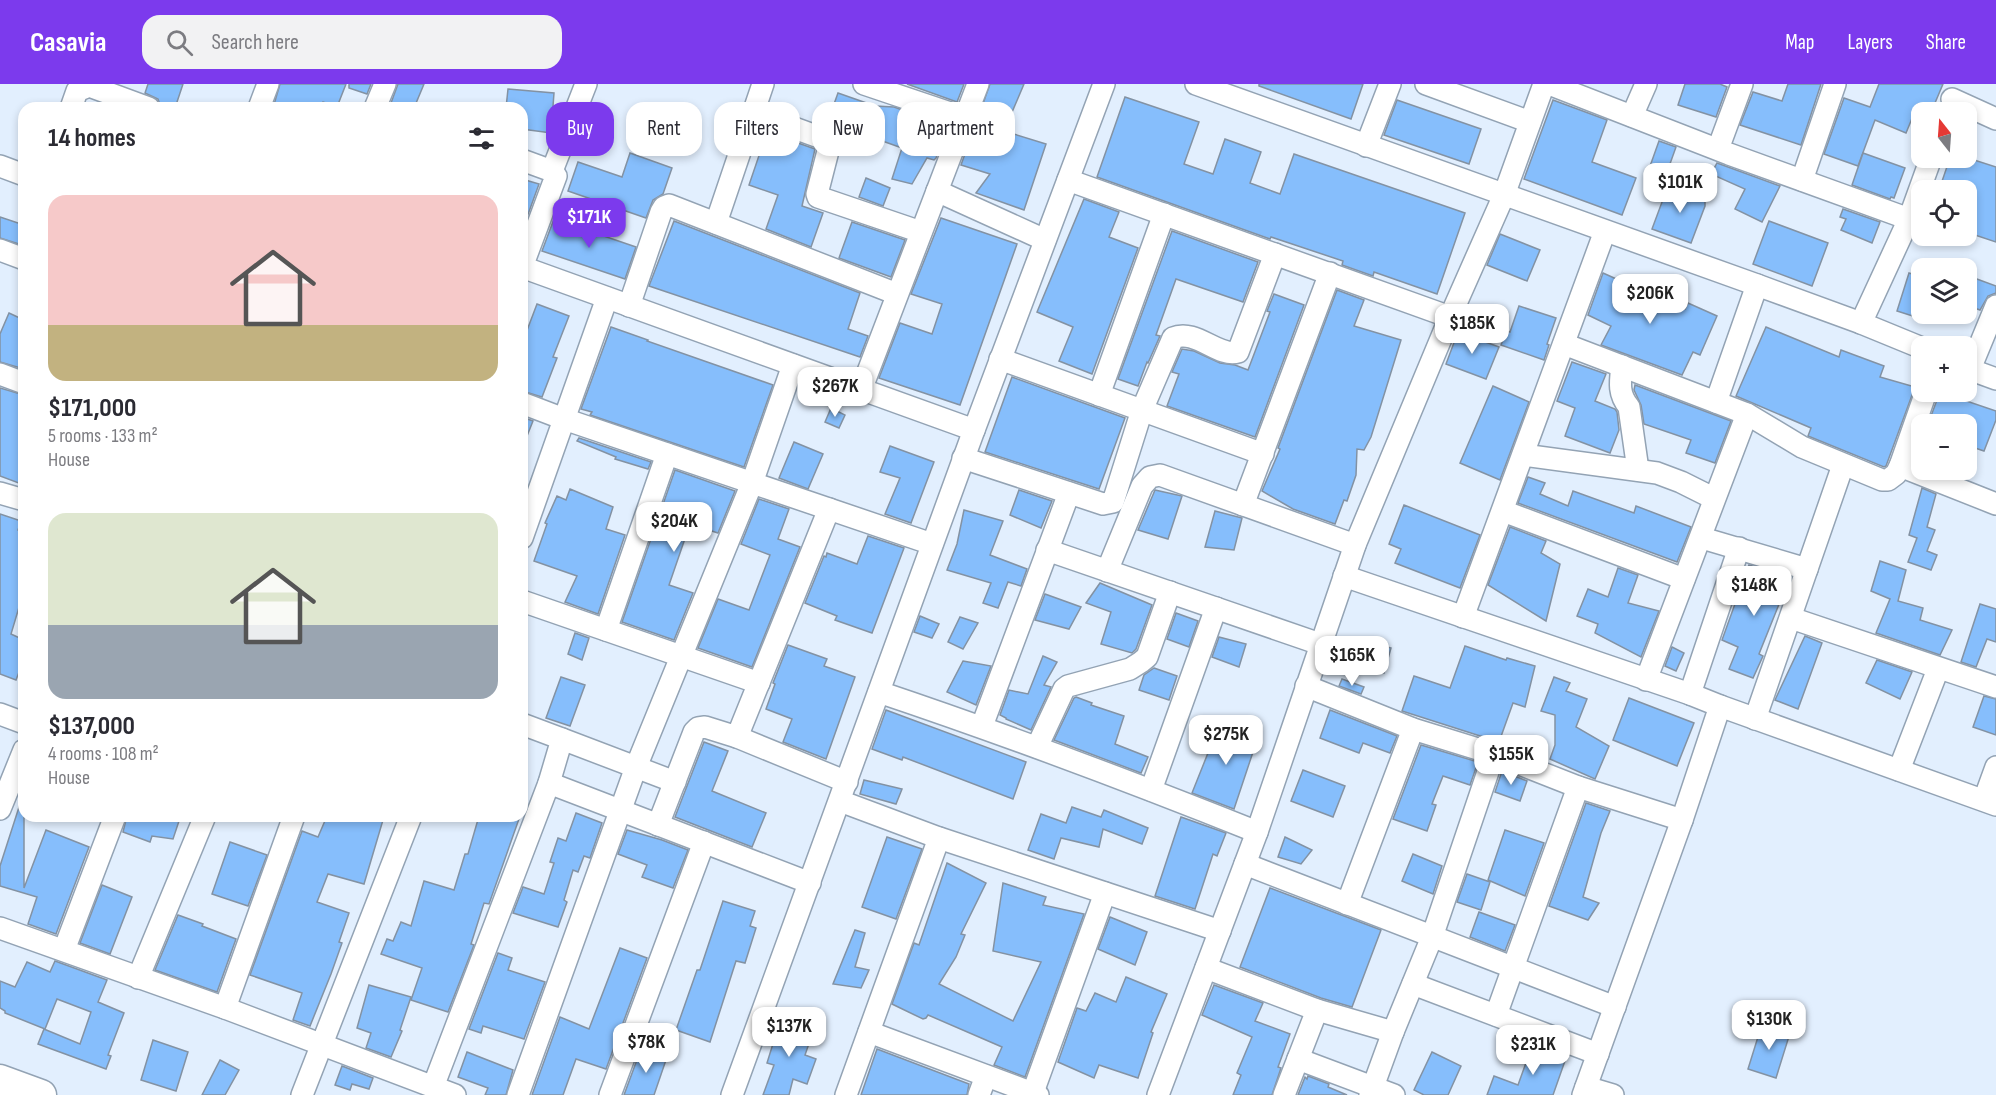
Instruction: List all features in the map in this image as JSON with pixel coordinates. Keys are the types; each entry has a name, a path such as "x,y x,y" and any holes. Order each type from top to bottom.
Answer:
{"street":[{"path":"261,102 268,84"},
{"path":"378,102 385,84"},
{"path":"552,171 586,84"},
{"path":"757,102 763,84"},
{"path":"864,84 917,102"},
{"path":"971,102 978,84"},
{"path":"732,1095 963,458 1104,84"},
{"path":"1196,84 1757,285 1911,343"},
{"path":"1366,146 1390,84"},
{"path":"1426,84 1530,122"},
{"path":"1158,1095 1257,832 1355,545 1449,317 1504,195 1544,84"},
{"path":"1549,84 1909,219"},
{"path":"1632,116 1646,84"},
{"path":"1718,149 1742,84"},
{"path":"1802,180 1835,84"},
{"path":"73,102 77,91 89,86 141,98"},
{"path":"1952,99 1996,119"},
{"path":"800,130 827,140 828,151 818,197 921,232"},
{"path":"716,224 739,156"},
{"path":"861,390 950,156"},
{"path":"528,162 552,171 556,176 528,251"},
{"path":"0,166 18,173"},
{"path":"1861,323 1909,219 1927,168"},
{"path":"1068,180 1449,317"},
{"path":"937,191 1045,240"},
{"path":"628,306 664,207 669,205 897,294"},
{"path":"1099,395 1164,214"},
{"path":"1463,617 1605,231"},
{"path":"0,250 18,257"},
{"path":"963,458 1103,504 1113,502 1142,410 1173,338 1186,335 1230,353 1238,352 1275,254"},
{"path":"528,269 974,430"},
{"path":"1243,505 1330,273"},
{"path":"1716,402 1757,285"},
{"path":"528,521 607,298"},
{"path":"1977,348 1996,306"},
{"path":"1564,344 1747,414 1802,447 1876,478 1888,480 1896,474 1900,466 1922,402"},
{"path":"1000,359 1263,454"},
{"path":"518,1095 636,767 752,483 793,365"},
{"path":"1622,366 1620,390 1629,407 1638,470"},
{"path":"1977,372 1996,379"},
{"path":"0,374 18,381"},
{"path":"528,405 932,544"},
{"path":"1646,680 1702,538 1713,498 1747,414"},
{"path":"606,630 667,454"},
{"path":"1523,455 1657,473 1713,498"},
{"path":"1755,719 1843,465"},
{"path":"1900,466 1996,504"},
{"path":"1107,570 1142,486 1150,477 1160,475 1355,545"},
{"path":"1120,483 1142,486"},
{"path":"0,493 18,498"},
{"path":"982,726 1069,493"},
{"path":"737,737 829,509"},
{"path":"1503,511 1684,579"},
{"path":"1702,538 1807,570"},
{"path":"1690,694 1739,548"},
{"path":"1047,550 1320,644"},
{"path":"1344,576 1690,694 1990,802 1996,767"},
{"path":"1037,747 1064,689 1130,669 1147,657 1170,592"},
{"path":"528,603 759,683"},
{"path":"1151,790 1216,608"},
{"path":"1791,618 1996,687"},
{"path":"1899,770 1938,669"},
{"path":"1306,686 1413,729 1494,754 1578,787 1682,820"},
{"path":"879,692 982,726 1257,832"},
{"path":"1613,1095 1584,1091 1682,820 1720,706"},
{"path":"0,714 18,721"},
{"path":"528,726 675,782"},
{"path":"658,825 694,732 698,728 705,727 737,737 939,838 1220,931"},
{"path":"1347,904 1413,729"},
{"path":"433,1087 549,783 562,739"},
{"path":"1371,1091 1432,936 1494,754"},
{"path":"0,809 18,765"},
{"path":"549,783 810,883"},
{"path":"1496,1016 1578,787"},
{"path":"64,950 113,822"},
{"path":"138,978 203,822"},
{"path":"225,1008 292,822"},
{"path":"302,1095 409,822"},
{"path":"846,1095 939,838"},
{"path":"610,1095 704,842"},
{"path":"1245,864 1615,1007"},
{"path":"868,1032 983,1085 1034,1094 1105,893"},
{"path":"0,928 225,1008 455,1095"},
{"path":"1206,968 1317,1010 1393,1032"},
{"path":"1413,984 1598,1054"},
{"path":"1284,1095 1317,1010"},
{"path":"1298,1059 1371,1091 1394,1095"},
{"path":"0,1080 41,1095"}],"building":[{"path":"148,84 183,84 177,102 159,102 158,99 145,93"},
{"path":"280,84 346,84 339,102 275,102"},
{"path":"349,84 371,84 367,94 349,88"},
{"path":"398,84 424,84 416,102 391,102"},
{"path":"907,84 964,84 957,102"},
{"path":"990,84 1024,84 1015,105 1015,102 984,102"},
{"path":"1259,84 1363,84 1351,119 1259,86"},
{"path":"1685,84 1720,84 1727,87 1716,117 1678,105"},
{"path":"1788,84 1821,84 1801,145 1740,125 1753,92 1782,101"},
{"path":"1879,84 1943,84 1935,102 1911,102 1911,121 1906,133 1875,120 1858,166 1824,154 1844,98 1870,107"},
{"path":"508,89 554,93 553,102 546,102 546,132 528,130 528,102 507,102"},
{"path":"838,93 864,102 835,102"},
{"path":"1125,97 1199,122 1184,164 1213,174 1225,139 1261,152 1250,183 1280,194 1294,154 1465,213 1437,294 1374,272 1373,276 1342,265 1343,261 1271,237 1270,239 1097,177"},
{"path":"1397,100 1481,129 1469,164 1384,135"},
{"path":"1553,100 1607,120 1592,162 1636,178 1622,215 1524,179"},
{"path":"885,107 897,108 897,146 885,142"},
{"path":"1015,134 1046,144 1024,210 976,193 990,174 961,165 964,156 1015,156"},
{"path":"1659,141 1676,147 1666,175 1649,169"},
{"path":"800,144 812,148 813,156 802,206 823,213 811,247 766,229 778,195 749,185 759,156 800,156"},
{"path":"1863,153 1905,168 1894,198 1890,199 1852,185"},
{"path":"629,156 638,156 672,168 663,194 653,200 646,218 568,191 578,162 622,177"},
{"path":"899,156 937,156 934,160 927,158 912,184 892,179"},
{"path":"1977,161 1996,167 1996,242 1977,236 1977,180 1942,180 1947,168 1977,168"},
{"path":"1717,163 1780,186 1762,222 1735,209 1745,189 1711,174"},
{"path":"866,178 890,188 883,206 859,197"},
{"path":"528,181 539,184 528,214"},
{"path":"1668,186 1705,199 1705,206 1691,243 1652,229"},
{"path":"1084,199 1119,212 1109,237 1138,248 1092,374 1059,361 1073,327 1037,312"},
{"path":"1843,209 1880,222 1872,243 1841,230 1846,219 1840,217"},
{"path":"0,217 18,223 18,244 0,238"},
{"path":"941,218 1017,244 960,405 879,378 900,323 932,334 942,304 911,294"},
{"path":"554,219 636,247 625,279 542,251"},
{"path":"674,221 860,293 848,329 868,336 860,357 649,286"},
{"path":"1769,221 1828,243 1812,286 1753,264"},
{"path":"852,222 905,240 891,277 839,258"},
{"path":"1172,231 1258,262 1243,302 1176,279 1156,335 1160,336 1138,386 1118,379"},
{"path":"1500,234 1540,250 1527,281 1487,265"},
{"path":"1603,273 1632,286 1633,284 1671,297 1669,302 1685,309 1688,303 1717,316 1700,355 1693,352 1682,375 1601,345 1611,326 1588,315"},
{"path":"1909,273 1911,274 1911,315 1897,311"},
{"path":"1977,279 1996,286 1996,293 1988,296 1980,310 1977,309"},
{"path":"1337,290 1364,300 1354,326 1401,340 1371,437 1364,450 1357,449 1356,475 1347,501 1344,500 1335,524 1293,509 1262,491 1280,449 1278,448"},
{"path":"1274,294 1304,305 1255,437 1167,406 1179,374 1172,372 1182,349 1194,351 1220,363 1248,370 1270,312 1267,311"},
{"path":"537,304 569,316 553,357 557,358 542,397 528,393 528,328"},
{"path":"1519,306 1556,318 1544,360 1501,345 1506,331 1510,332"},
{"path":"9,313 18,317 18,367 0,362 0,334"},
{"path":"611,327 773,385 744,467 590,415 592,412 581,409"},
{"path":"1766,327 1839,357 1841,350 1884,366 1880,377 1911,386 1911,398 1884,467 1808,436 1811,428 1736,396"},
{"path":"1458,332 1499,347 1486,379 1446,364"},
{"path":"1572,362 1606,374 1595,401 1617,412 1619,430 1610,453 1565,436 1575,408 1557,401"},
{"path":"1012,377 1125,418 1099,489 985,452"},
{"path":"1635,385 1731,421 1715,463 1686,453 1691,440 1644,424 1641,405 1634,390"},
{"path":"1493,386 1529,402 1500,480 1460,463"},
{"path":"0,388 18,393 18,483 0,476"},
{"path":"1936,402 1969,402 1996,411 1996,420 1984,451 1977,449 1977,414 1932,414"},
{"path":"831,408 845,415 839,428 825,422"},
{"path":"528,419 533,421 528,434"},
{"path":"579,438 651,462 648,469 615,459 616,457 577,441"},
{"path":"794,442 823,454 808,489 779,478"},
{"path":"890,446 934,462 911,523 885,514 900,478 880,472"},
{"path":"675,470 735,491 718,533 690,524 669,585 693,593 674,640 622,622"},
{"path":"1528,477 1545,483 1540,494 1568,506 1573,491 1634,513 1636,506 1691,527 1677,562 1518,503"},
{"path":"1922,488 1936,494 1927,527 1935,530 1927,551 1937,555 1931,570 1908,562 1917,538 1909,535"},
{"path":"570,489 613,507 606,529 625,535 598,614 565,602 577,576 534,561 547,524 545,523 557,496 566,500"},
{"path":"1019,490 1052,501 1041,528 1010,515"},
{"path":"1155,490 1182,496 1168,539 1138,530"},
{"path":"759,499 789,509 778,539 800,547 752,667 698,648 718,599 749,610 770,555 741,544"},
{"path":"1404,505 1480,535 1460,588 1395,563 1401,549 1389,544"},
{"path":"964,510 1003,521 990,555 1027,569 1021,586 1008,582 998,608 983,603 991,583 947,570 957,544"},
{"path":"1215,511 1242,518 1234,550 1205,547"},
{"path":"0,514 18,520 18,611 11,634 18,637 18,675 16,680 0,674"},
{"path":"1510,527 1546,541 1541,553 1560,564 1546,621 1488,585"},
{"path":"868,536 904,548 872,633 835,620 837,616 805,603 824,556 826,557 827,553 857,564"},
{"path":"1880,561 1906,570 1898,601 1923,608 1920,620 1952,630 1940,655 1876,633 1890,599 1871,591"},
{"path":"1749,565 1790,577 1759,654 1763,656 1753,678 1729,669 1738,647 1722,640"},
{"path":"1618,568 1638,575 1628,603 1659,611 1641,657 1595,633 1598,624 1577,616 1588,589 1608,597"},
{"path":"1100,583 1152,605 1136,649 1132,653 1101,644 1111,612 1086,603"},
{"path":"1045,594 1081,607 1069,629 1035,620"},
{"path":"1980,604 1996,609 1996,642 1987,639 1976,667 1961,662"},
{"path":"1176,613 1198,621 1189,647 1167,639"},
{"path":"920,616 939,624 932,638 914,632"},
{"path":"960,617 978,623 963,649 948,642"},
{"path":"575,633 589,638 582,660 568,654"},
{"path":"1805,636 1822,643 1798,709 1775,700"},
{"path":"1219,637 1246,644 1239,667 1212,657"},
{"path":"1369,642 1391,648 1384,673 1361,664"},
{"path":"788,645 827,659 824,666 855,677 826,759 783,742 792,719 766,709 775,684 773,683"},
{"path":"1465,646 1506,660 1507,658 1535,666 1525,707 1513,703 1499,742 1402,711 1414,676 1450,688"},
{"path":"1672,647 1684,653 1676,671 1665,666"},
{"path":"1043,656 1057,662 1044,685 1051,687 1031,730 1000,715 1009,690 1028,694"},
{"path":"1877,660 1912,672 1900,699 1866,683"},
{"path":"963,661 991,666 976,705 947,692"},
{"path":"1154,668 1177,676 1169,700 1139,690 1144,675"},
{"path":"561,677 585,685 570,726 546,718"},
{"path":"1554,677 1570,683 1566,691 1587,699 1576,727 1609,746 1595,779 1550,759 1555,745 1555,715 1541,711"},
{"path":"1342,679 1364,687 1361,694 1339,686"},
{"path":"1984,696 1996,699 1996,735 1973,727"},
{"path":"1076,697 1092,703 1091,705 1124,716 1115,744 1148,757 1141,773 1054,740"},
{"path":"1629,698 1694,723 1677,766 1613,740"},
{"path":"886,710 1026,762 1013,799 903,757 902,760 872,749"},
{"path":"1330,710 1397,736 1390,753 1363,743 1359,753 1320,738"},
{"path":"1220,723 1258,737 1234,809 1192,793"},
{"path":"704,742 728,751 712,791 766,813 752,847 675,817"},
{"path":"1421,745 1478,762 1470,785 1443,776 1432,804 1436,805 1427,831 1393,819"},
{"path":"1303,770 1345,786 1333,817 1291,801"},
{"path":"1502,771 1527,781 1520,801 1495,792"},
{"path":"864,780 902,789 896,804 860,794"},
{"path":"1586,803 1610,811 1601,833 1583,897 1599,903 1588,920 1549,906"},
{"path":"1072,807 1101,817 1104,810 1148,828 1142,844 1103,829 1099,847 1061,838 1054,859 1028,850 1041,814 1066,823"},
{"path":"18,810 18,822 24,822 24,888 46,830 89,847 56,934 28,924 37,897 0,886 0,866"},
{"path":"576,813 602,823 590,858 584,856 578,872 573,870 564,900 567,902 558,927 513,913 523,887 544,894 554,863 550,862 558,838 566,841"},
{"path":"1181,817 1226,833 1217,856 1213,854 1195,909 1155,896"},
{"path":"126,822 179,822 173,839 152,836 150,842 123,832"},
{"path":"324,822 382,822 364,884 328,874 317,902 349,913 339,942 342,943 310,1026 293,1020 302,993 250,975 302,831 318,837"},
{"path":"477,822 518,822 489,904 484,903 471,944 474,945 448,1012 411,1000 422,968 381,954 387,939 393,941 401,922 411,926 424,881 454,890 465,854 468,854"},
{"path":"627,830 688,850 673,888 642,877 647,865 618,854"},
{"path":"1505,830 1544,843 1525,896 1488,880"},
{"path":"887,837 922,849 896,919 862,907"},
{"path":"1285,837 1312,850 1301,864 1278,857"},
{"path":"230,842 267,855 248,906 212,894"},
{"path":"1413,854 1442,866 1433,894 1402,881"},
{"path":"947,863 986,883 961,934 965,935 956,957 939,984 1013,1021 1041,962 993,951 1003,883 1046,897 1043,905 1084,914 1025,1077 994,1065 1002,1047 928,1015 923,1019 892,1004 914,943 919,945"},
{"path":"1467,874 1490,882 1481,910 1457,902"},
{"path":"102,885 132,897 110,954 80,943"},
{"path":"1270,888 1381,930 1352,1007 1321,998 1240,967"},
{"path":"723,901 755,911 750,926 756,928 745,963 736,961 710,1042 676,1030 697,970 700,970"},
{"path":"1479,912 1515,925 1505,951 1470,937"},
{"path":"178,915 236,939 217,992 155,970"},
{"path":"1110,917 1147,932 1135,965 1098,949"},
{"path":"855,930 865,933 855,967 869,970 861,988 833,984"},
{"path":"620,948 647,958 606,1069 576,1059 563,1095 532,1095 560,1017 589,1029"},
{"path":"498,953 512,958 508,970 545,982 524,1039 483,1026 481,1033 469,1029"},
{"path":"55,961 107,980 98,1002 124,1013 108,1055 111,1056 106,1069 38,1044 44,1029 80,1044 91,1012 57,999 45,1029 5,1013 0,1008 0,981 15,987 27,962 50,972"},
{"path":"1126,977 1167,994 1151,1032 1153,1033 1138,1078 1099,1065 1094,1078 1058,1062 1077,1008 1086,1011 1095,993 1116,1002"},
{"path":"369,985 411,997 400,1030 402,1031 391,1057 366,1048 371,1033 357,1028"},
{"path":"1214,985 1263,1003 1255,1021 1290,1034 1278,1067 1281,1068 1272,1095 1233,1095 1241,1075 1237,1073 1252,1037 1202,1015"},
{"path":"781,1018 814,1029 805,1055 816,1059 807,1084 793,1079 789,1095 763,1095 774,1065 767,1063"},
{"path":"1762,1024 1790,1033 1776,1078 1748,1069"},
{"path":"153,1040 188,1052 176,1091 141,1080"},
{"path":"1532,1046 1566,1058 1553,1095 1487,1095 1494,1076 1518,1085"},
{"path":"641,1049 667,1057 654,1095 624,1095"},
{"path":"877,1049 969,1084 967,1095 861,1095"},
{"path":"467,1052 513,1070 506,1095 485,1095 488,1088 458,1077"},
{"path":"1432,1052 1461,1066 1448,1095 1424,1095 1414,1090"},
{"path":"220,1060 239,1070 225,1095 202,1095"},
{"path":"342,1066 373,1078 369,1089 352,1084 350,1090 335,1085"},
{"path":"1308,1076 1329,1084 1328,1087 1347,1095 1298,1095 1305,1077 1307,1079"}]}
